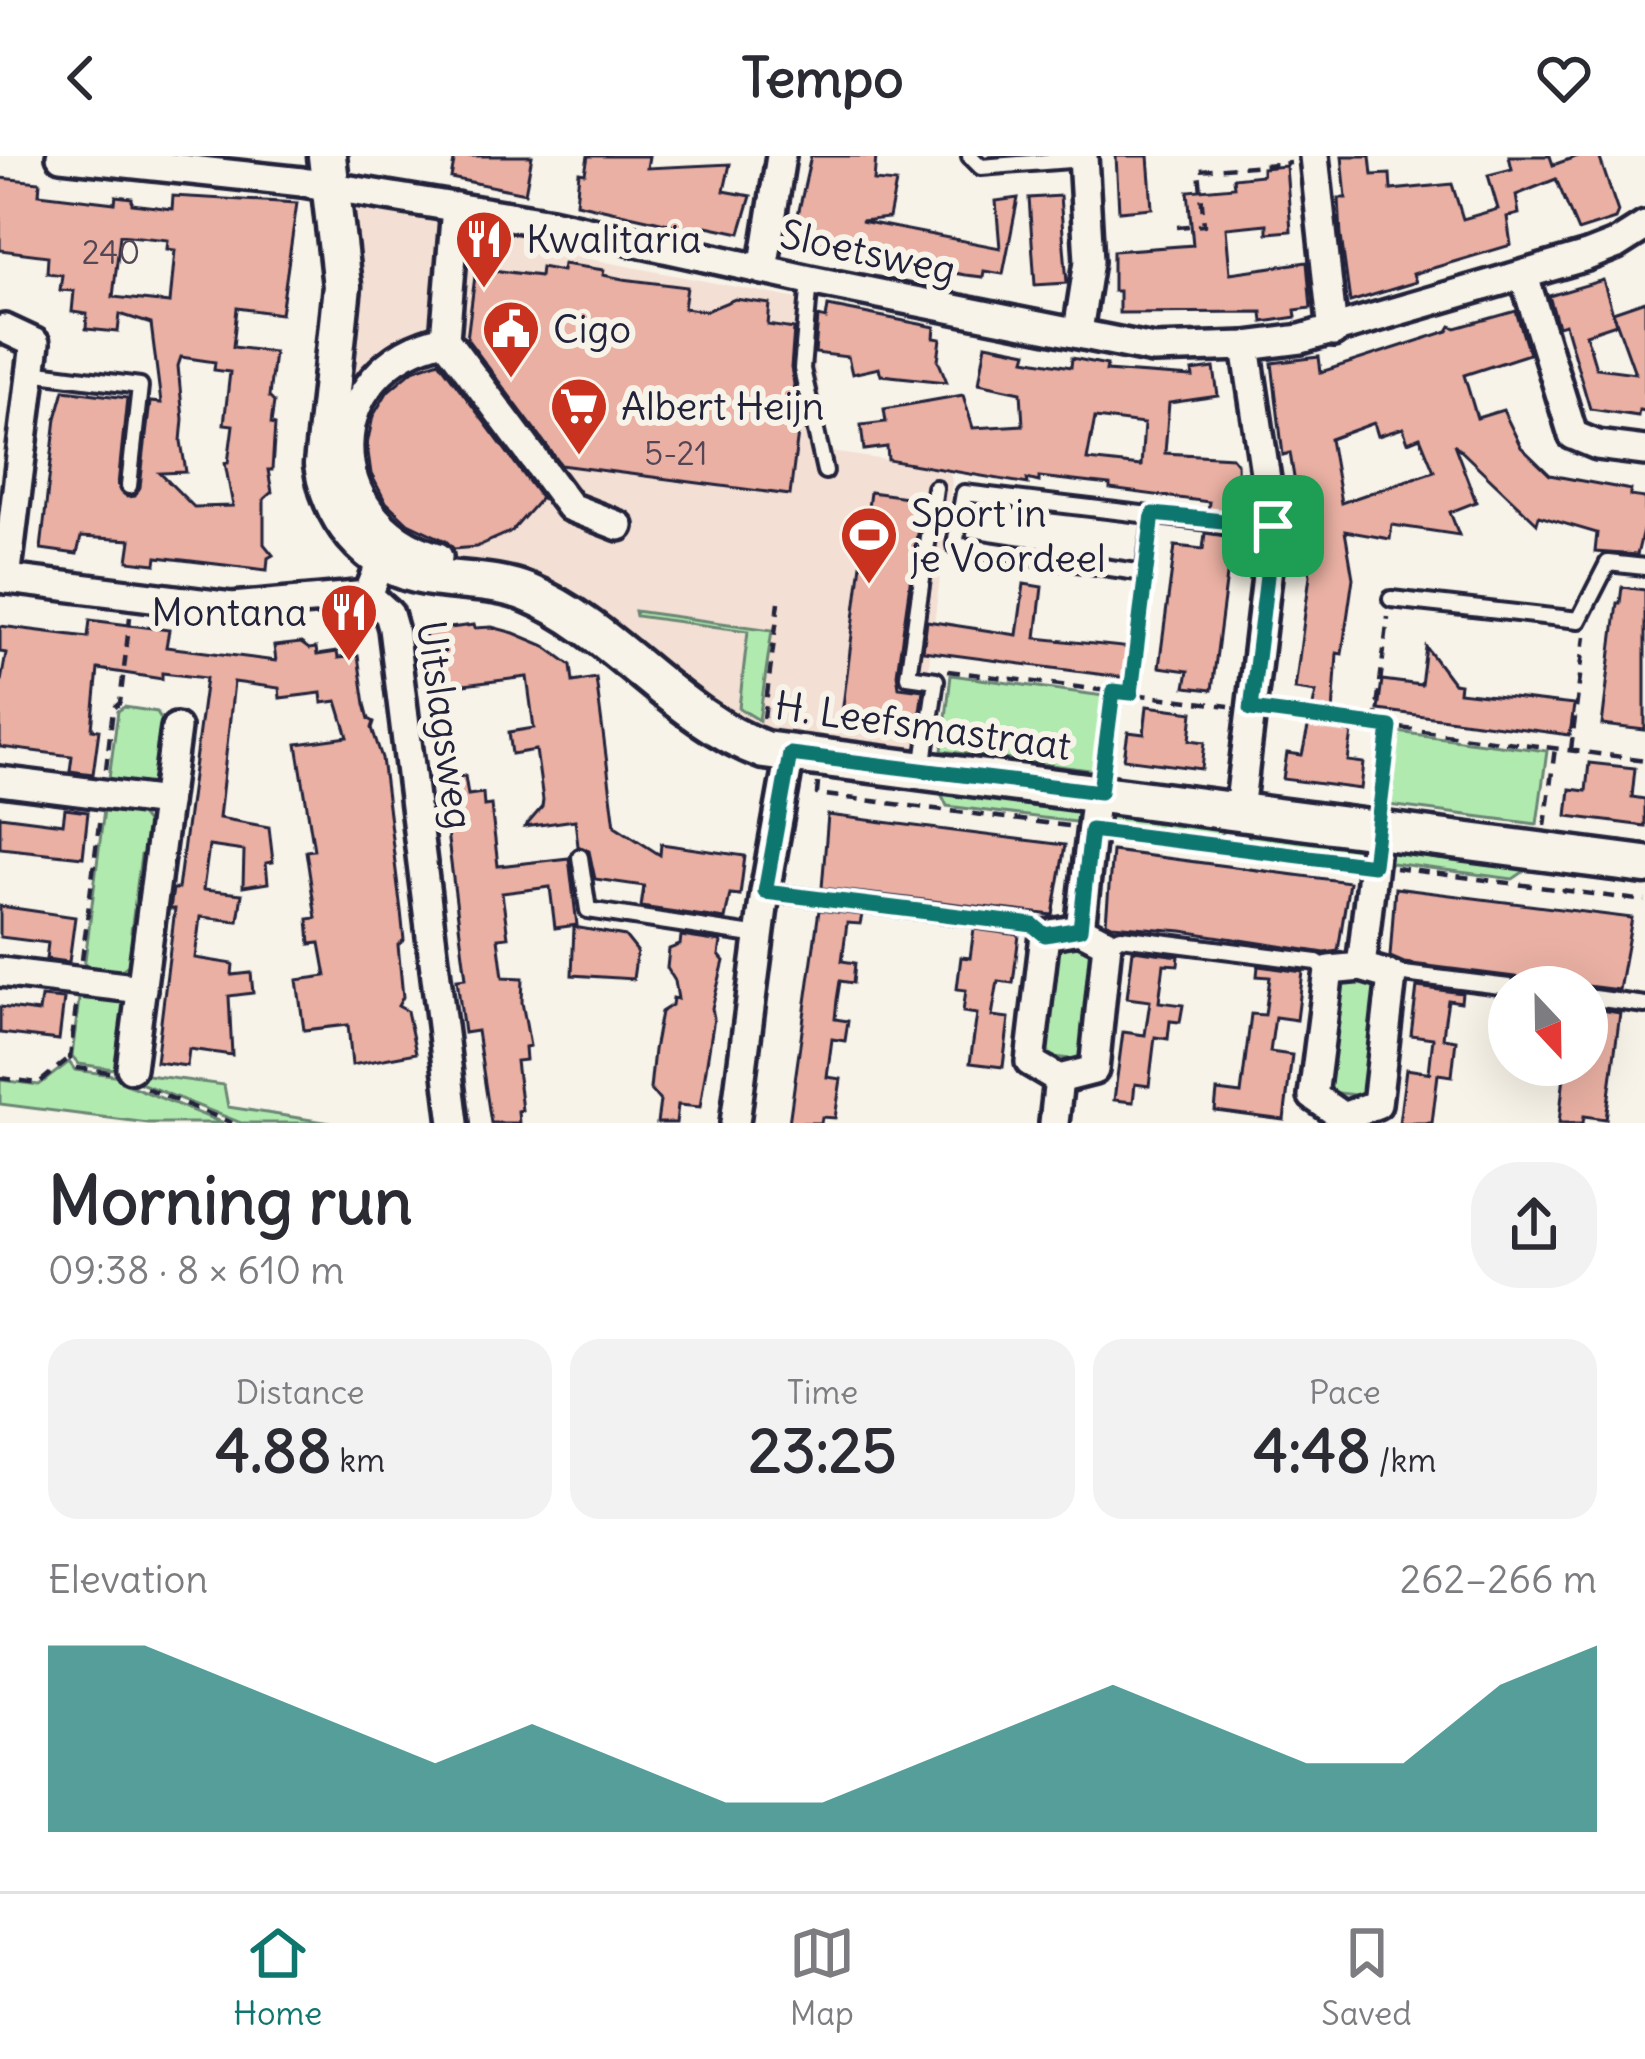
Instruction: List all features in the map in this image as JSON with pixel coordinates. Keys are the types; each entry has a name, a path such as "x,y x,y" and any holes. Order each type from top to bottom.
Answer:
{"street":[{"name":"Sloetsweg","path":"61,156 329,171 456,207 587,230 763,271 1153,349 1246,346 1333,332 1524,276 1615,245 1645,226"},
{"path":"763,271 782,156"},
{"path":"1078,331 1089,262 1083,158"},
{"path":"1315,158 1333,332"},
{"path":"329,171 342,286 323,465 346,526 382,560"},
{"path":"456,207 438,333 570,507 619,526"},
{"path":"1524,276 1573,435 1597,445 1645,452"},
{"path":"5,329 35,343 3,579 232,607 368,596"},
{"path":"437,557 388,535 369,515 353,479 349,444 357,401 369,381 438,333"},
{"path":"1239,811 1273,526 1246,346"},
{"name":"Uitslagsweg","path":"382,560 368,596 380,602 392,628 454,1123"},
{"name":"H. Leefsmastraat","path":"382,560 434,580 500,585 529,594 569,617 727,733 764,750 791,747 1239,811 1375,847 1543,850 1645,865"},
{"path":"128,1071 176,728"},
{"path":"735,1123 765,892 791,747"},
{"path":"0,781 166,802"},
{"path":"1080,929 1098,792"},
{"path":"1361,967 1375,847"},
{"path":"1080,929 1107,943 1094,1070 1059,1079 1030,1062 1045,935 1080,929"},
{"path":"1361,967 1392,976 1377,1103 1343,1120 1313,1096 1329,970 1361,967"},
{"path":"0,972 142,989"},
{"path":"1054,1123 1059,1079"}],"lane":[{"path":"970,156 981,167 1083,158"},
{"path":"810,280 802,370 825,471"},
{"path":"31,372 140,386 129,486"},
{"path":"923,769 936,680 908,676 935,488"},
{"path":"1153,514 1144,573 956,545 964,493 1273,526"},
{"path":"1390,599 1579,620 1609,563 1645,567"},
{"path":"580,857 588,910 759,936"},
{"path":"765,892 1033,925 1045,935"},
{"path":"1107,943 1121,937 1317,962 1329,970"},
{"path":"1392,976 1488,984"},
{"path":"1608,1000 1645,1005"}],"path":[{"path":"1177,227 1204,225 1199,170 1315,158"},
{"path":"1131,693 1144,573"},
{"path":"133,595 121,703 113,709 70,1058 77,1068 128,1071 124,1080 232,1123"},
{"path":"1375,725 1390,599"},
{"path":"778,602 791,747 817,794 1091,830 1375,847 1645,901"},
{"path":"1571,751 1586,637 1579,620"},
{"path":"948,670 1645,760"},
{"path":"1098,792 1113,691"},
{"path":"1375,847 1390,727"},
{"path":"1543,850 1555,748"},
{"path":"0,1078 39,1083 70,1058"}],"shaded area":[{"path":"348,199 551,237 549,251 818,303 810,336 830,452 949,469 952,481 928,672 943,674 929,757 765,738 640,657 435,568 342,493"}],"green space":[{"path":"635,611 772,630 759,720 739,708 748,631 636,616"},
{"path":"951,675 1104,696 1097,771 942,751"},
{"path":"124,707 157,712 163,722 156,785 148,792 108,786 118,711"},
{"path":"1389,731 1547,751 1537,824 1380,804"},
{"path":"939,789 1078,808 1083,823 947,806"},
{"path":"104,809 139,814 151,829 149,849 141,855 131,932 137,940 135,960 119,972 84,968"},
{"path":"1108,812 1232,824 1215,840 1101,826"},
{"path":"1242,825 1356,840 1364,848 1366,861 1254,846"},
{"path":"1395,847 1535,864 1513,879 1384,862"},
{"path":"1050,942 1098,948 1086,1061 1038,1055"},
{"path":"1335,978 1383,984 1371,1097 1323,1091"},
{"path":"80,991 123,997 127,1003 121,1070 79,1064 72,1056"},
{"path":"69,1062 75,1070 121,1076 121,1082 223,1123 148,1123 0,1104 0,1080 39,1085"},
{"path":"140,1074 224,1085 228,1107 331,1123 241,1123 130,1079"}],"building":[{"path":"455,156 532,156 525,193 451,178"},
{"path":"588,156 649,156 647,168 730,164 724,191 751,196 740,233 707,226 705,232 576,203 579,172 585,173"},
{"path":"811,156 876,156 874,181 896,183 889,218 861,221 1000,248 996,201 1018,198 1003,274 984,271 983,277 897,263 863,255 865,246 825,239 823,248 792,242"},
{"path":"1116,156 1148,156 1152,208 1119,211"},
{"path":"1342,156 1370,156 1372,175 1390,174 1391,190 1452,184 1463,219 1498,209 1488,175 1512,169 1509,156 1550,156 1553,165 1578,156 1599,156 1618,212 1615,219 1578,231 1556,179 1516,195 1519,214 1507,217 1511,245 1413,274 1416,282 1350,302 1341,236 1339,198 1346,198"},
{"path":"1286,166 1291,231 1267,233 1267,224 1226,228 1230,273 1307,262 1311,308 1295,310 1296,317 1263,322 1262,312 1119,313 1119,291 1113,291 1113,251 1193,245 1188,191 1234,187 1233,178"},
{"path":"0,178 40,182 39,194 115,203 116,196 132,198 132,204 172,209 173,196 297,203 281,314 237,308 233,347 274,352 269,397 274,402 271,424 275,425 272,470 268,470 272,492 264,499 264,544 273,555 267,570 157,557 156,564 128,561 131,540 81,537 77,554 41,549 56,418 64,390 127,398 118,485 127,497 135,496 140,487 150,402 161,403 151,324 120,314 118,332 86,329 87,314 72,312 74,291 60,290 62,275 47,273 48,256 0,250","holes":["120,235 168,240 167,249 175,250 170,303 113,297","181,357 215,362 214,370 230,372 224,424 233,425 225,463 233,506 194,507 160,473 186,472 181,441"]},
{"path":"1060,196 1067,283 1035,285 1029,198"},
{"path":"563,264 604,270 603,275 623,279 687,287 684,308 706,311 735,299 770,304 768,325 794,329 788,431 798,433 790,495 561,465 467,339 476,268 540,276 541,267 562,271"},
{"path":"1603,280 1616,324 1586,334 1596,368 1635,373 1613,312 1645,301 1645,411 1639,410 1638,416 1590,409 1565,324 1558,326 1549,296"},
{"path":"828,306 935,327 934,338 941,339 938,360 947,382 881,375 879,368 852,374 848,357 815,353 818,317 826,319"},
{"path":"1516,311 1529,354 1464,375 1477,418 1503,410 1521,447 1550,475 1631,490 1630,496 1645,498 1637,555 1595,552 1597,533 1539,516 1537,523 1454,444 1476,502 1450,512 1459,535 1392,525 1390,539 1345,531 1353,578 1342,654 1337,653 1332,729 1352,732 1348,761 1364,763 1361,789 1283,779 1287,753 1302,755 1316,692 1295,689 1310,575 1290,453 1283,455 1272,363 1319,357 1321,372","holes":["1374,423 1378,436 1403,428 1408,442 1420,437 1434,471 1341,503 1330,439"]},
{"path":"986,344 1027,352 1025,359 1071,367 1072,358 1107,365 1106,371 1193,377 1192,371 1214,368 1218,396 1169,403 1165,453 1232,457 1237,463 1238,493 1230,494 1227,513 1208,511 1209,502 1039,477 1039,482 1027,479 1028,484 888,460 887,447 864,450 861,425 886,422 884,409 963,395 973,428 1023,425 1021,392 979,383","holes":["1095,418 1144,424 1141,466 1087,460"]},
{"path":"439,361 541,498 512,531 476,547 454,549 408,523 385,501 371,474 367,445 373,416 388,391 413,370"},
{"path":"870,492 922,499 897,674 899,687 923,690 917,732 841,722"},
{"path":"1205,533 1232,537 1212,690 1185,687 1188,671 1159,667 1175,546 1203,549"},
{"path":"1024,584 1042,587 1036,638 1132,648 1128,678 923,651 927,621 1017,635"},
{"path":"1622,587 1645,590 1645,730 1602,725"},
{"path":"90,620 169,630 166,647 276,661 274,646 301,643 316,648 317,655 358,656 365,704 382,758 401,911 404,940 398,945 403,997 398,1006 407,1011 416,1053 352,1065 348,1025 304,1030 297,980 326,976 320,943 310,944 308,919 316,918 306,851 314,850 297,744 348,737 337,701 322,703 321,693 280,698 279,688 234,682 219,818 269,827 273,862 266,863 268,883 243,887 244,851 209,846 203,890 242,894 238,921 200,917 195,958 233,964 232,975 251,973 253,993 229,996 232,1055 189,1049 187,1066 156,1062 175,909 170,909 173,889 178,889 206,678 162,673 162,679 98,669 92,729 99,730 93,774 70,771 72,756 0,747 0,687 6,653 0,652 0,626 88,637"},
{"path":"474,625 514,633 545,646 571,665 573,682 596,678 615,826 660,855 661,844 745,856 740,895 730,894 725,919 641,907 644,886 595,879 589,851 578,846 575,820 525,827 543,800 536,750 512,754 509,732 534,728 527,677 432,689 425,631"},
{"path":"1426,647 1453,683 1460,684 1459,692 1574,705 1570,735 1378,710 1382,680 1421,685"},
{"path":"1147,706 1193,712 1190,740 1205,742 1202,769 1124,759 1128,732 1144,734"},
{"path":"1589,763 1635,768 1632,797 1645,799 1645,826 1567,816 1570,789 1586,791"},
{"path":"465,776 468,795 483,793 484,806 491,805 498,866 569,858 577,925 555,928 550,887 502,893 508,937 498,938 503,977 523,978 530,1046 525,1047 526,1060 516,1061 522,1110 518,1111 519,1123 491,1123 477,1031 464,1033 457,979 466,978 440,779"},
{"path":"65,809 88,812 83,857 0,848 0,816 63,824"},
{"path":"828,815 1065,845 1053,915 822,888"},
{"path":"1112,851 1349,882 1338,951 1112,925 1106,922"},
{"path":"1395,888 1632,918 1619,990 1608,989 1608,966 1488,966 1488,974 1390,957"},
{"path":"0,906 75,917 69,962 46,959 48,943 0,937"},
{"path":"819,910 862,915 860,924 847,923 842,961 855,963 853,983 840,981 835,1019 848,1021 845,1041 832,1039 827,1077 841,1079 835,1118 789,1123"},
{"path":"574,927 625,936 637,951 633,979 572,975"},
{"path":"974,929 1019,935 1013,983 998,981 992,1016 1009,1018 1003,1067 970,1063 977,1014 963,1012 966,990 957,989 961,957 970,958"},
{"path":"681,936 721,942 719,955 724,961 712,1008 700,1107 678,1105 676,1123 657,1123 660,1101 650,1089 654,1050 661,1012 672,1005 673,998 678,999 667,968 669,949 680,945"},
{"path":"1133,950 1179,956 1178,965 1164,964 1159,1002 1183,1005 1180,1022 1170,1021 1168,1039 1155,1037 1149,1086 1135,1084 1133,1102 1114,1100 1123,1032 1145,1035 1150,1001 1127,998"},
{"path":"1258,966 1303,972 1297,1020 1275,1017 1270,1052 1292,1055 1284,1120 1215,1111 1217,1091 1241,1094 1251,1014 1265,1015 1270,977 1257,976"},
{"path":"1417,987 1462,993 1461,1002 1448,1000 1445,1019 1443,1038 1456,1040 1452,1076 1438,1074 1432,1123 1399,1123 1406,1069 1432,1073 1433,1038 1411,1035"},
{"path":"41,997 64,999 59,1040 0,1033 0,1007 39,1012"},
{"path":"1608,1011 1620,1013 1606,1119 1584,1116 1583,1123 1559,1123 1563,1086 1608,1086"}],"place":[{"name":"Kwalitaria","path":"484,290"},
{"name":"Cigo","path":"511,380"},
{"name":"Albert Heijn","path":"579,457"},
{"name":"Sport in je Voordeel","path":"869,586"},
{"name":"Montana","path":"349,663"}],"route":[{"path":"1153,514 1273,526 1251,709 1390,727 1373,865 1091,830 1080,929 1045,935 1033,925 765,892 790,754 1100,792 1113,691 1131,693 1153,514"}]}
